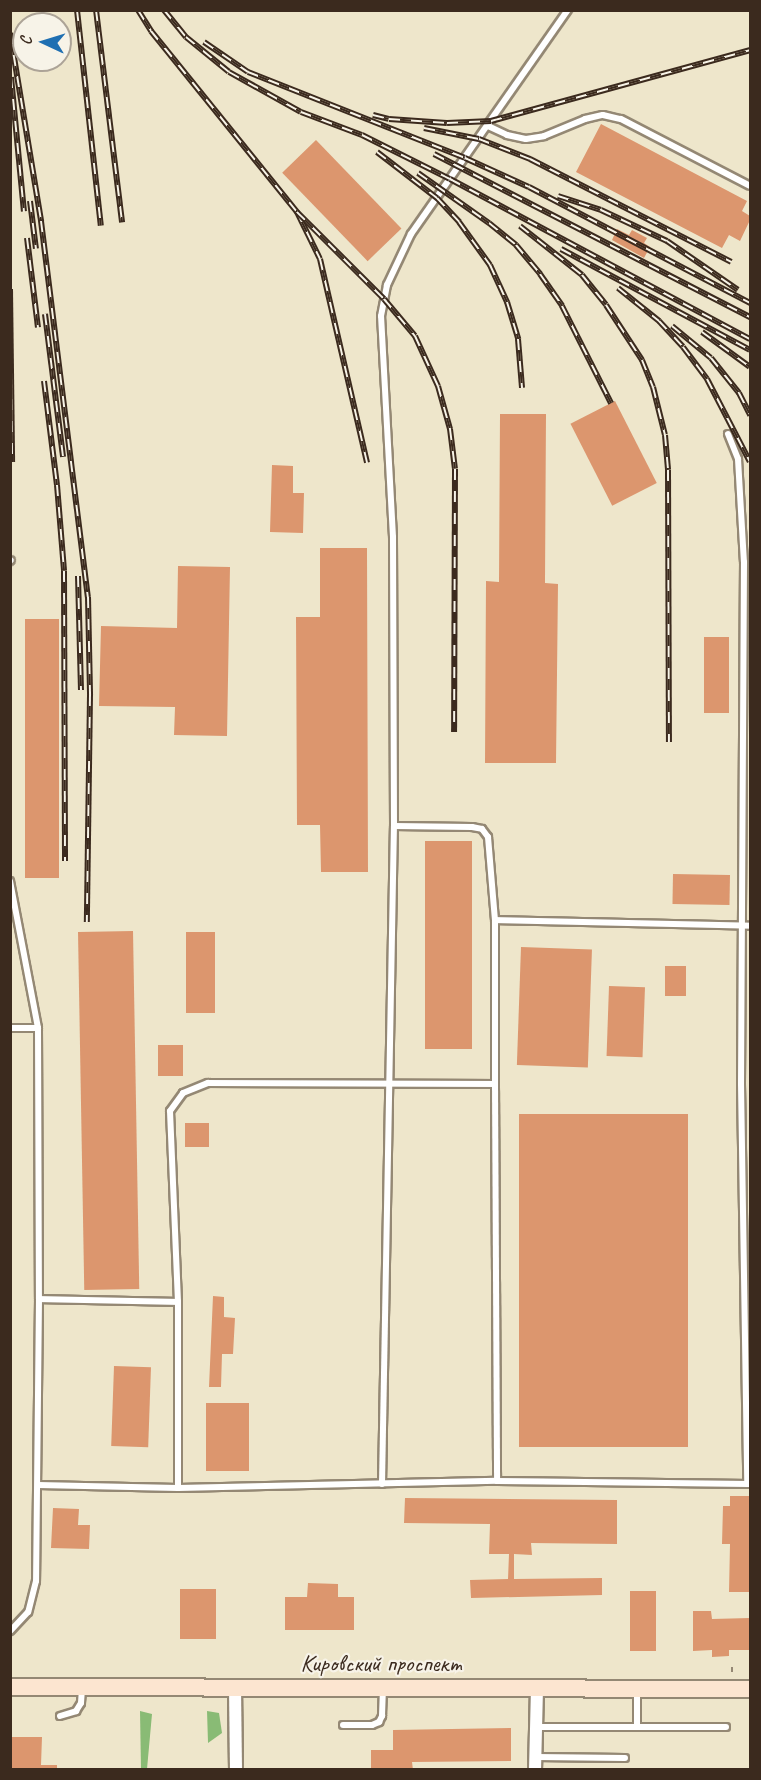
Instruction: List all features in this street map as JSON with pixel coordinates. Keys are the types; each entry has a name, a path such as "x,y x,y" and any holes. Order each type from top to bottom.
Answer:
{"main road":[{"name":"Кировский проспект","path":"10,1687 750,1689"}],"street":[{"path":"235,1688 236,1770"},
{"path":"535,1763 537,1689"}],"lane":[{"path":"382,1484 394,826 393,537 381,316 387,285 411,234 568,10"},
{"path":"488,126 507,135 526,139 544,136 585,119 603,115 621,119 750,186"},
{"path":"38,1485 178,1488 497,1481 749,1484 742,926 747,562 738,459 728,434"},
{"path":"394,826 482,829 488,837 495,920 497,1481"},
{"path":"10,880 38,1028 39,1299 36,1581 28,1612 10,1631"},
{"path":"495,920 750,926"},
{"path":"10,1028 38,1028"},
{"path":"178,1488 178,1302 170,1111 183,1092 208,1083 495,1084"},
{"path":"39,1299 178,1302"},
{"path":"60,1716 76,1710 81,1703 82,1687"},
{"path":"343,1725 372,1725 379,1722 382,1716 383,1688"},
{"path":"637,1689 637,1727"},
{"path":"536,1727 726,1727"},
{"path":"535,1763 625,1758"}],"green space":[{"path":"140,1711 152,1714 147,1769 141,1769"},
{"path":"207,1711 219,1713 222,1733 208,1743"}],"building":[{"path":"601,124 747,201 742,211 750,216 750,220 740,241 729,235 722,248 576,172"},
{"path":"316,140 401,228 368,261 282,173"},
{"path":"617,229 629,235 632,230 647,238 644,243 650,247 644,258 612,240"},
{"path":"615,401 657,483 612,506 570,424"},
{"path":"500,414 546,414 545,583 558,584 556,763 485,763 486,581 499,582"},
{"path":"272,465 293,466 293,493 304,493 303,533 270,532"},
{"path":"320,548 367,548 368,872 321,872 320,825 297,825 296,617 320,617"},
{"path":"178,566 230,567 227,736 174,735 175,707 99,706 101,626 177,628"},
{"path":"25,619 59,619 59,878 25,878"},
{"path":"704,637 729,637 729,713 704,713"},
{"path":"425,841 472,841 472,1049 425,1049"},
{"path":"673,874 730,875 729,905 672,904"},
{"path":"133,931 139,1289 84,1290 78,932"},
{"path":"186,932 215,932 215,1013 186,1013"},
{"path":"521,947 592,949 588,1067 517,1065"},
{"path":"665,966 686,966 686,996 665,996"},
{"path":"609,986 645,987 643,1057 607,1056"},
{"path":"158,1045 183,1045 183,1076 158,1076"},
{"path":"519,1114 688,1114 688,1447 519,1447"},
{"path":"185,1123 209,1123 209,1147 185,1147"},
{"path":"213,1296 224,1297 224,1317 235,1318 233,1354 222,1354 221,1387 209,1387"},
{"path":"114,1366 151,1367 148,1447 111,1446"},
{"path":"206,1403 249,1403 249,1471 206,1471"},
{"path":"730,1496 750,1496 750,1592 729,1592 730,1544 722,1544 723,1506 730,1506"},
{"path":"405,1498 617,1500 617,1544 531,1543 532,1555 514,1554 514,1579 602,1578 602,1595 471,1598 470,1580 508,1579 509,1554 489,1554 490,1524 404,1523"},
{"path":"53,1508 79,1509 78,1525 90,1525 89,1549 51,1548"},
{"path":"308,1583 338,1584 338,1597 354,1597 354,1630 285,1630 285,1597 307,1597"},
{"path":"180,1589 216,1589 216,1639 180,1639"},
{"path":"630,1591 656,1591 656,1651 630,1651"},
{"path":"693,1611 711,1611 712,1619 750,1618 750,1650 729,1650 729,1656 712,1657 712,1650 693,1651"},
{"path":"511,1728 511,1761 412,1762 413,1770 371,1770 371,1750 393,1750 393,1730"},
{"path":"10,1737 42,1737 41,1765 57,1765 57,1770 10,1770"}],"railway":[{"path":"77,10 101,226"},
{"path":"96,10 122,222"},
{"path":"138,10 151,31 297,212 320,259 367,463"},
{"path":"164,10 186,37 229,72 301,112 362,135 450,179 750,339"},
{"path":"10,33 41,221 88,597 90,695 87,922"},
{"path":"204,42 248,72 465,158 529,187 750,303"},
{"path":"373,115 389,119 447,123 491,121 750,50"},
{"path":"11,77 24,211"},
{"path":"424,128 479,139 530,159 731,262"},
{"path":"377,152 437,198 459,222 490,265 507,302 518,339 522,388"},
{"path":"434,154 750,317"},
{"path":"418,173 516,245 562,306 611,403"},
{"path":"558,196 601,210 667,241 738,290"},
{"path":"30,201 36,249"},
{"path":"297,212 384,299 415,336 438,386 450,429 455,469 454,732"},
{"path":"520,226 582,275 606,305 642,360 653,387 665,435 668,470 669,742"},
{"path":"27,238 38,327"},
{"path":"561,249 750,350"},
{"path":"618,288 659,321 683,347 707,379 750,462"},
{"path":"10,289 12,462"},
{"path":"45,314 63,457"},
{"path":"672,326 711,358 739,393 750,415"},
{"path":"702,332 750,367"},
{"path":"44,381 57,485 64,571 65,861"},
{"path":"78,576 81,690"}]}
